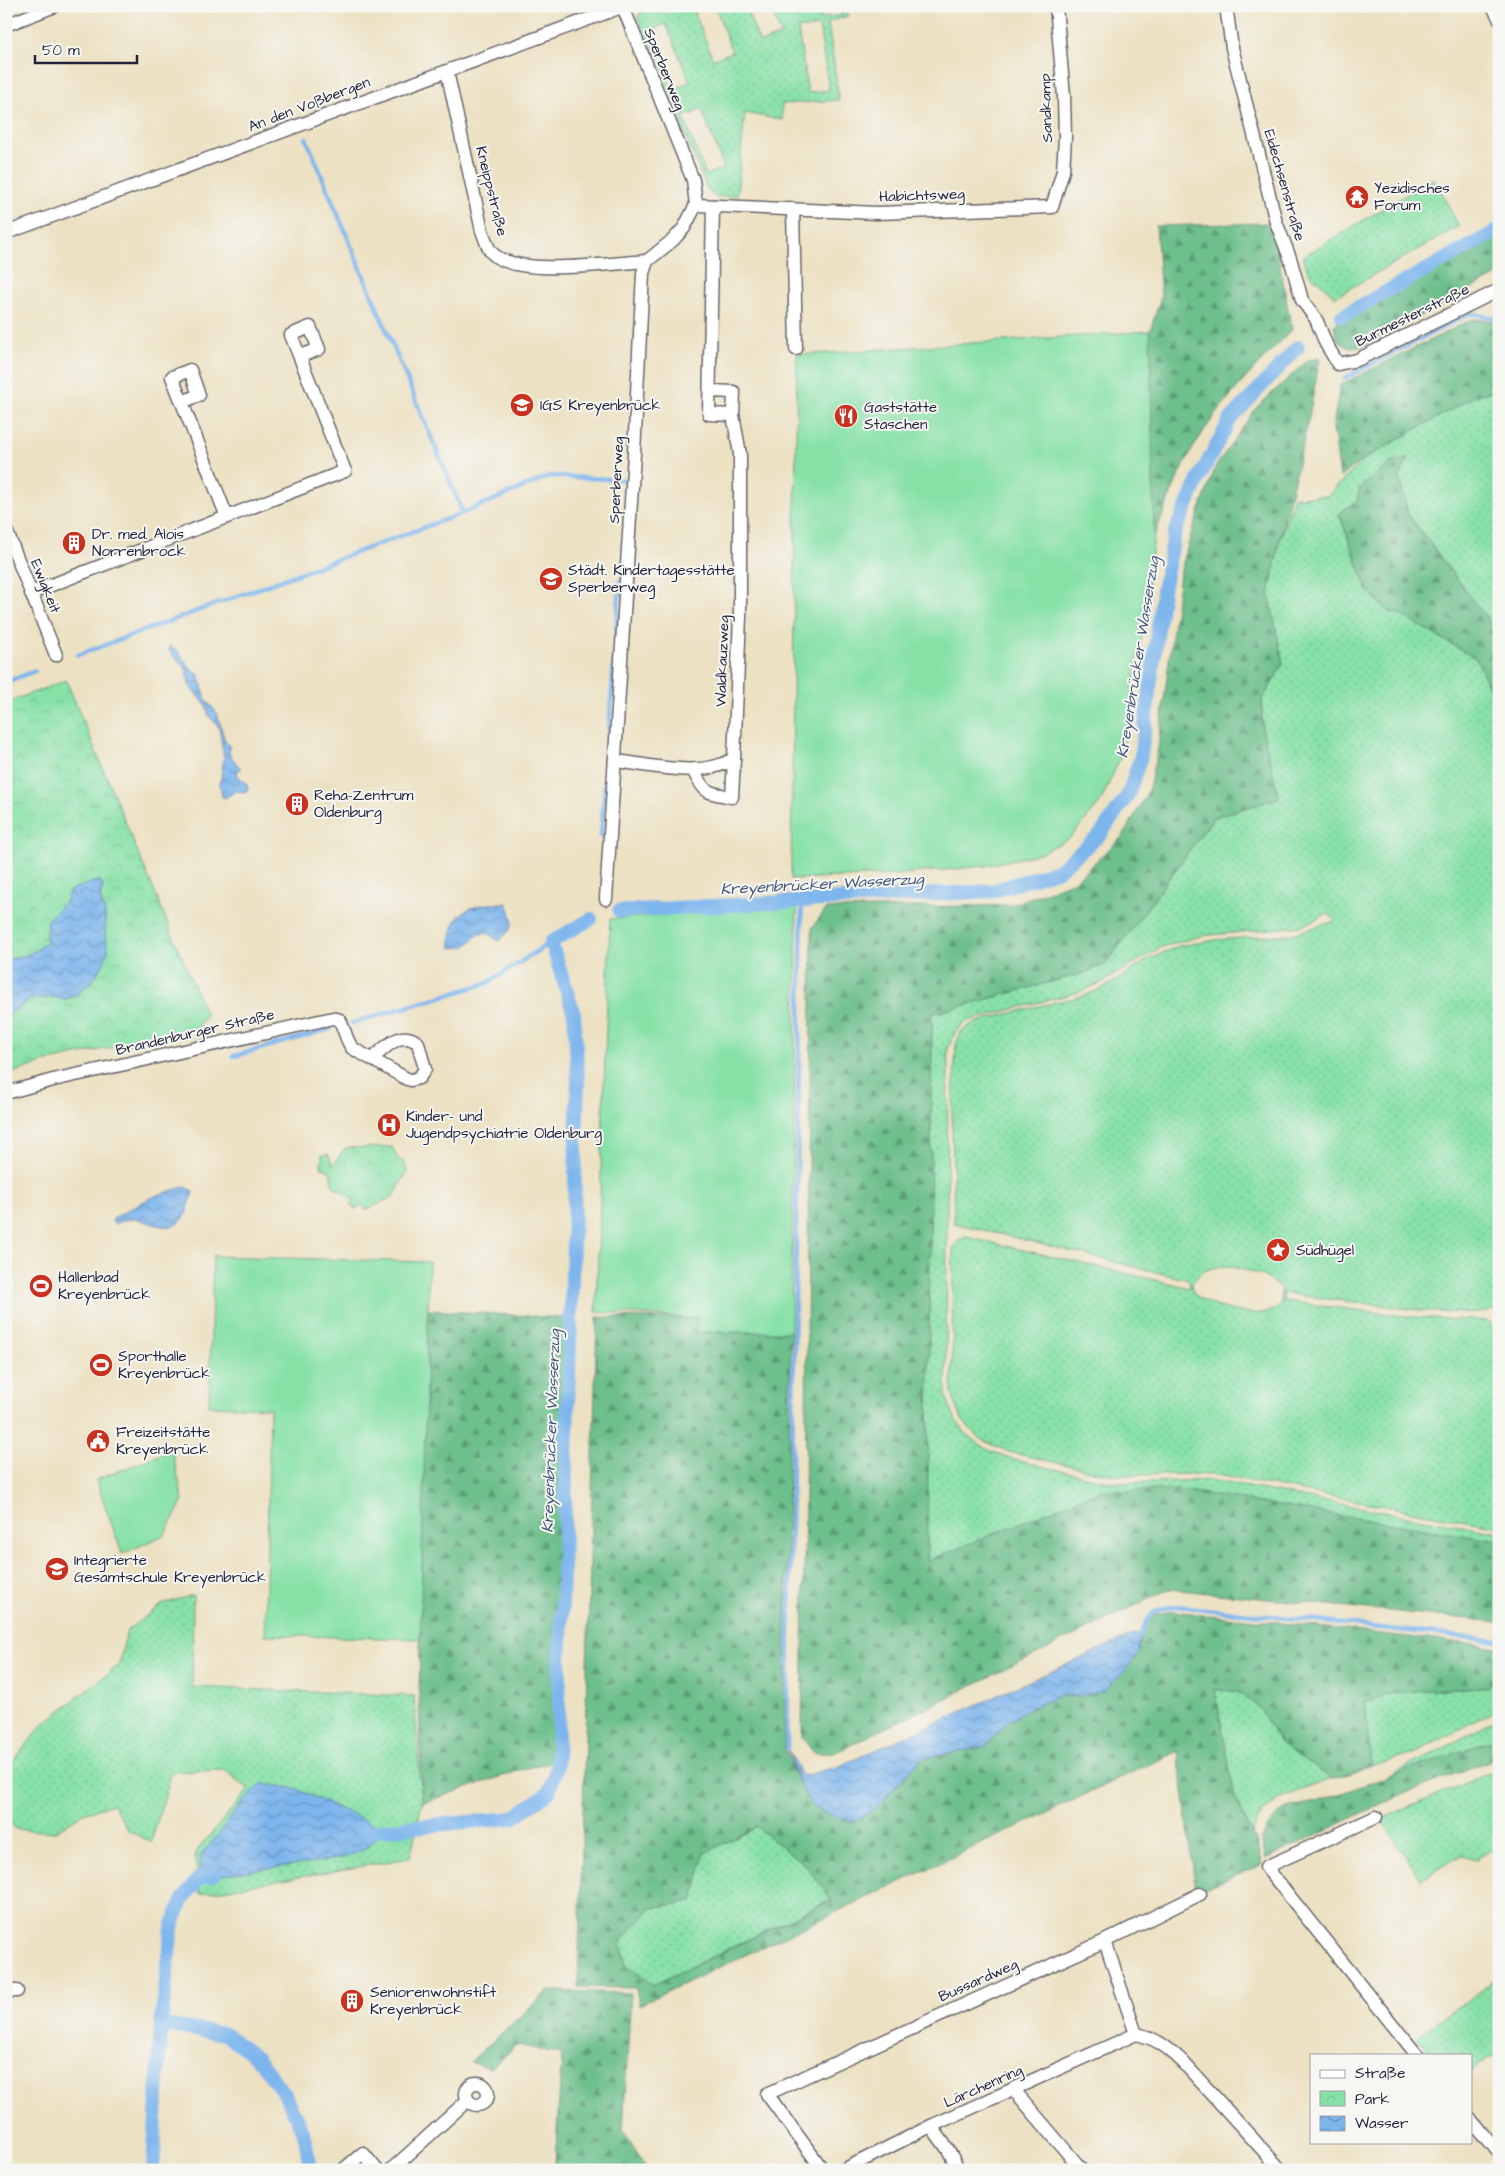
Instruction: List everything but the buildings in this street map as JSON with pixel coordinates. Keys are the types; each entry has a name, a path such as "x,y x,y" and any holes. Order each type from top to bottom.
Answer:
{"street":[{"path":"6,25 55,6"},
{"name":"Sandkamp","path":"1052,207 1063,171 1065,137 1064,96 1056,6"},
{"name":"Eidechsenstraße","path":"1226,6 1232,48 1276,222 1290,258 1302,300 1316,319 1326,344 1338,364"},
{"path":"1493,6 1499,18"},
{"name":"An den Voßbergen","path":"6,233 624,7"},
{"name":"Sperberweg","path":"624,7 693,180 696,205"},
{"name":"Kneippstraße","path":"447,71 482,232 491,252 511,264 536,268 647,260"},
{"path":"647,260 673,240 684,228 696,205"},
{"name":"Habichtsweg","path":"696,205 877,213 1052,207"},
{"path":"713,206 709,414 733,415"},
{"path":"793,209 796,349"},
{"name":"Sperberweg","path":"606,899 643,273 647,260"},
{"name":"Burmesterstraße","path":"1338,364 1357,360 1499,290"},
{"path":"32,593 345,471 300,356"},
{"name":"Waldkauzweg","path":"694,770 702,788 706,791 732,797 740,617 740,454 733,415 734,392 710,392"},
{"path":"182,402 227,517"},
{"name":"Ewigkeit","path":"6,530 56,654"},
{"path":"614,761 694,770 724,764 734,759"},
{"name":"Brandenburger Straße","path":"6,1093 53,1080 333,1018 340,1020 352,1048 373,1058"},
{"path":"1376,1817 1266,1867 1416,2054"},
{"name":"Bussardweg","path":"823,2170 767,2094 1105,1941 1200,1894"},
{"path":"1105,1941 1136,2034 1149,2037 1165,2045 1280,2170"},
{"name":"Lärchenring","path":"844,2170 931,2126 1136,2034"},
{"path":"1014,2090 1082,2170"},
{"path":"391,2170 468,2100"},
{"path":"1472,2121 1499,2154"},
{"path":"931,2126 947,2148 959,2170"},
{"path":"343,2170 363,2152 377,2170"}],"green space":[{"path":"646,6 692,6 713,59 732,52 715,6 745,6 760,43 781,35 770,6 819,6 821,18 842,15 841,6 847,6 848,16 828,22 839,100 782,104 782,120 745,113 737,196 717,197 708,191 637,17","holes":["666,24 690,82 672,90 647,32","819,26 829,90 808,93 798,29","702,110 724,168 706,175 683,117"]},
{"path":"1434,178 1459,226 1335,297 1309,273 1302,257"},
{"path":"1272,223 1292,330 1232,393 1206,428 1194,446 1180,474 1154,536 1150,331 1161,297 1156,226"},
{"path":"1499,236 1499,274 1363,346 1347,347 1337,340 1334,325"},
{"path":"1473,319 1499,322 1499,389 1477,395 1367,457 1340,477 1333,427 1340,385"},
{"path":"1150,331 1154,536 1141,641 1121,756 1100,803 1070,838 1041,853 985,866 892,875 791,879 797,355"},
{"path":"1320,358 1308,422 1279,543 1269,594 1283,664 1262,700 1262,728 1279,798 1214,817 1106,964 1084,973 932,1014 927,1561 1099,1491 1180,1490 1499,1541 1499,1622 1169,1589 834,1753 814,1753 802,1737 812,928 826,909 1011,905 1075,881 1123,836 1148,792 1158,748 1180,574 1191,534 1216,466 1256,408 1308,360"},
{"path":"1499,389 1499,656 1488,620 1408,514 1399,478 1409,459 1339,514 1368,591 1387,611 1401,615 1477,659 1494,699 1499,695 1499,1309 1454,1313 1439,1312 1283,1293 1283,1301 1412,1317 1487,1321 1491,1323 1499,1378 1499,1527 1211,1474 1112,1475 1009,1452 980,1439 962,1420 952,1394 953,1248 959,1240 966,1237 1190,1288 1189,1280 954,1223 952,1119 956,1044 961,1032 972,1024 986,1019 1086,995 1111,984 1149,959 1179,946 1215,940 1293,934 1335,921 1328,913 1302,926 1201,936 1162,947 1101,983 1076,993 971,1020 962,1025 955,1033 948,1048 946,1396 955,1419 966,1434 986,1449 1015,1460 1115,1483 1210,1480 1499,1533 1499,1542 1180,1490 1099,1491 927,1562 932,1014 1084,973 1106,964 1214,817 1279,798 1262,728 1262,700 1283,664 1269,594 1279,543 1294,497 1327,496 1367,457 1477,395","holes":["1226,1266 1255,1273 1274,1283 1281,1289 1281,1304 1271,1311 1264,1313 1244,1312 1221,1308 1202,1300 1193,1292 1191,1285 1198,1276 1210,1269"]},
{"path":"1409,458 1399,478 1408,515 1488,620 1499,656 1499,695 1494,699 1477,659 1401,615 1387,611 1368,591 1339,513 1357,501 1360,487 1392,462"},
{"path":"66,680 206,1015 197,1029 49,1061 6,1075 6,1016 31,999 54,997 66,999 75,995 92,982 108,949 105,936 105,914 100,897 103,885 71,890 65,902 47,920 46,942 28,954 6,960 6,703"},
{"path":"797,905 791,1332 696,1332 697,1318 596,1312 610,919"},
{"path":"392,1147 398,1159 404,1162 407,1172 394,1196 366,1210 362,1205 355,1209 351,1205 354,1200 333,1186 330,1172 321,1166 322,1155 328,1154 333,1165 345,1148"},
{"path":"213,1256 429,1262 420,1639 265,1635 270,1408 209,1406"},
{"path":"428,1310 565,1318 552,1763 533,1766 422,1803 419,1694"},
{"path":"597,1317 697,1318 696,1332 791,1332 784,1747 798,1781 814,1808 877,1807 921,1759 986,1746 1005,1724 1032,1707 1062,1695 1077,1697 1139,1653 1140,1636 1153,1615 1172,1611 1499,1647 1499,1686 1396,1692 1365,1703 1371,1767 1332,1779 1280,1743 1259,1707 1236,1691 1215,1690 1235,1798 1257,1844 1263,1865 1196,1891 1178,1751 639,2005 636,1988 578,1987","holes":["757,1827 806,1866 832,1900 653,1985 626,1965 621,1941 651,1908 693,1901 704,1853"]},
{"path":"172,1450 183,1501 164,1535 122,1554 96,1480"},
{"path":"193,1595 192,1687 414,1696 422,1804 410,1858 200,1894 195,1853 249,1789 224,1770 172,1772 151,1842 128,1830 113,1804 84,1813 54,1832 15,1829 6,1818 6,1770 42,1725 119,1665 127,1630 163,1604"},
{"path":"1499,1686 1499,1708 1413,1754 1371,1767 1365,1703 1396,1692"},
{"path":"1215,1690 1236,1691 1259,1707 1280,1743 1332,1779 1282,1797 1263,1812 1252,1833 1235,1798"},
{"path":"1499,1717 1499,1738 1381,1780 1446,1747"},
{"path":"1499,1738 1499,1757 1396,1797 1266,1859 1261,1839 1271,1822 1282,1812 1296,1806 1316,1802"},
{"path":"1499,1769 1499,1846 1476,1859 1461,1855 1421,1879 1381,1819"},
{"path":"758,1827 806,1866 832,1899 653,1985 626,1965 620,1941 651,1908 693,1901 704,1853"},
{"path":"1499,1977 1499,2060 1491,2056 1472,2071 1472,2054 1431,2054 1416,2037"},
{"path":"548,1991 631,1993 623,2130 647,2170 547,2170 555,2162 562,2054 517,2045 491,2068 470,2062"}],"water":[{"path":"169,646 178,651 190,668 199,675 206,700 217,713 224,738 229,746 229,754 241,769 237,771 238,776 246,783 248,789 246,792 236,791 225,798 222,797 220,784 224,758 219,727 209,716 206,705 190,687 186,669 169,651"},
{"path":"99,880 103,885 100,897 105,914 105,936 108,949 104,963 92,982 75,995 66,999 54,997 31,999 6,1016 6,960 18,958 42,946 46,942 47,920 65,902 71,890"},
{"path":"507,903 512,925 499,941 486,932 478,935 465,947 451,948 451,935 454,924 465,911 484,905"},
{"path":"185,1187 193,1191 191,1200 186,1214 175,1225 160,1226 130,1219 115,1224 112,1222 113,1219 147,1200 165,1192"},
{"path":"1137,1633 1140,1636 1139,1653 1123,1673 1103,1691 1077,1697 1062,1695 1032,1707 1005,1724 986,1746 921,1759 877,1807 853,1822 813,1808 798,1781 787,1748 802,1776 840,1766"},
{"path":"261,1784 294,1788 365,1820 379,1830 369,1845 343,1858 199,1878 201,1854 220,1833 240,1805"}],"waterway":[{"path":"306,138 463,513 550,476 627,480 627,483"},
{"name":"Kreyenbrücker Wasserzug","path":"1342,316 1499,230"},
{"path":"1345,378 1470,313 1499,319"},
{"name":"Kreyenbrücker Wasserzug","path":"619,911 993,891 1059,870 1100,835 1128,795 1141,756 1163,590 1175,532 1198,480 1230,420 1298,347"},
{"path":"78,655 463,513"},
{"path":"601,837 620,581"},
{"path":"6,682 35,671"},
{"path":"787,1748 802,901"},
{"name":"Kreyenbrücker Wasserzug","path":"362,1834 379,1830 513,1818 549,1792 557,1766 578,1081 574,1014 551,942 591,919"},
{"path":"352,1023 488,983 551,942"},
{"path":"234,1056 330,1029"},
{"path":"1140,1635 1153,1613 1157,1610 1178,1606 1499,1641"},
{"path":"153,2170 161,2025 172,1927 182,1901 199,1878 215,1874"},
{"path":"161,2025 225,2034 257,2058 284,2093 305,2136 310,2170"}],"place":[{"name":"Yezidisches Forum","path":"1357,197"},
{"name":"IGS Kreyenbrück","path":"522,405"},
{"name":"Gaststätte Staschen","path":"846,416"},
{"name":"Dr. med. Alois Norrenbrock","path":"74,543"},
{"name":"Städt. Kindertagesstätte Sperberweg","path":"551,579"},
{"name":"Reha-Zentrum Oldenburg","path":"297,804"},
{"name":"Kinder- und Jugendpsychiatrie Oldenburg","path":"389,1125"},
{"name":"Südhügel","path":"1278,1250"},
{"name":"Hallenbad Kreyenbrück","path":"41,1286"},
{"name":"Sporthalle Kreyenbrück","path":"101,1365"},
{"name":"Freizeitstätte Kreyenbrück","path":"98,1441"},
{"name":"Integrierte Gesamtschule Kreyenbrück","path":"57,1569"},
{"name":"Seniorenwohnstift Kreyenbrück","path":"352,2001"}]}
